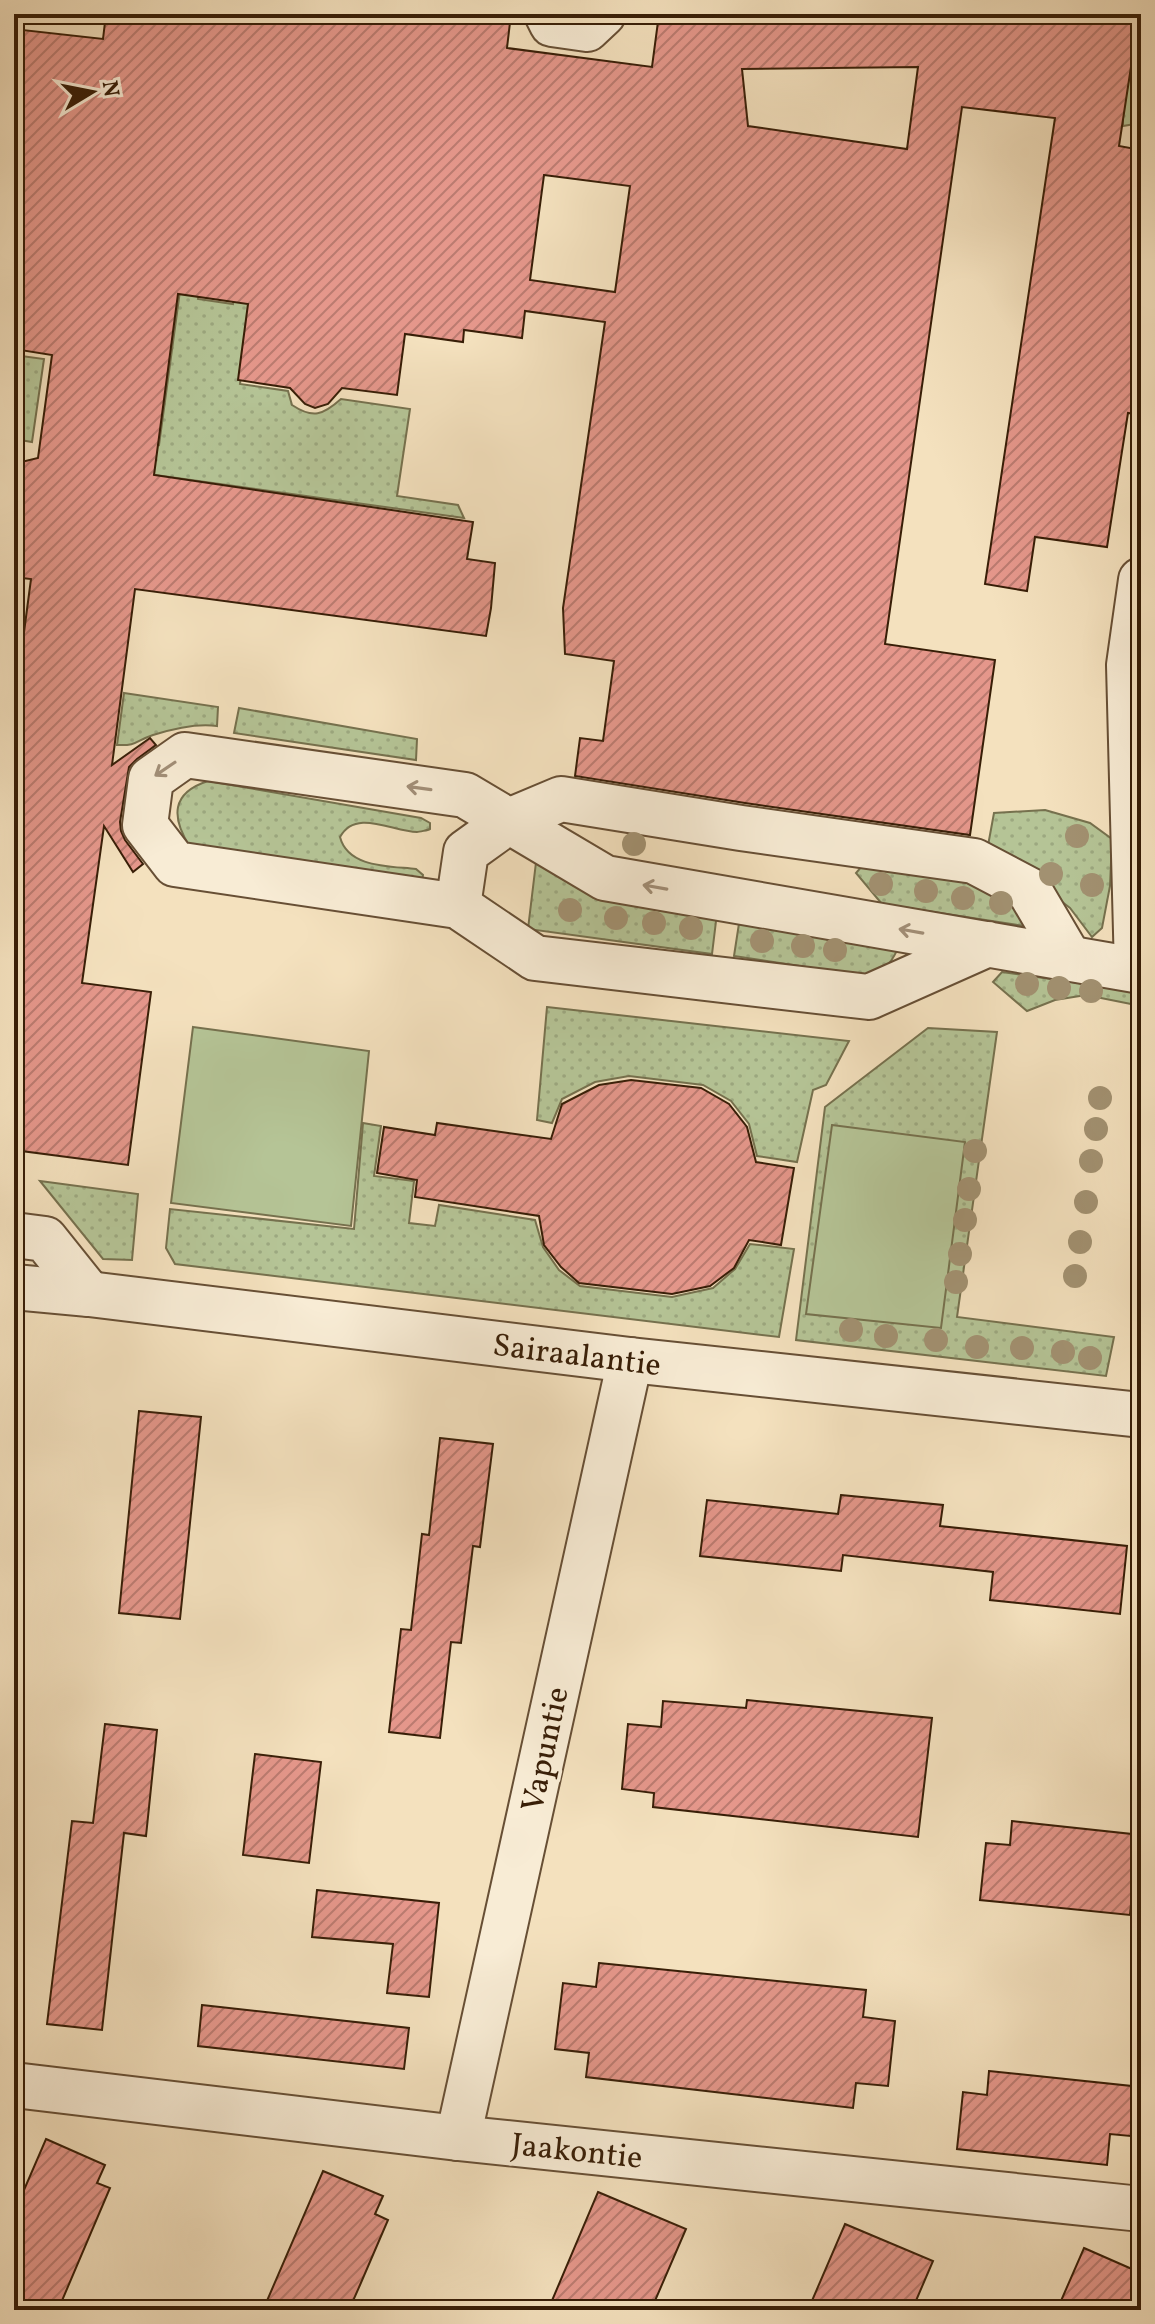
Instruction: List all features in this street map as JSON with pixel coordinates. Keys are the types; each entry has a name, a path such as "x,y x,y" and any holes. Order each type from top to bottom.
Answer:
{"street":[{"path":"547,14 552,24 587,29 603,14"},
{"path":"988,944 869,997 535,958 458,906 175,864 145,825 151,779 185,755 465,795 605,878 1139,970 1129,665 1141,580"},
{"path":"458,906 466,852 509,821 561,799 974,861 1029,890 1069,958"},
{"path":"14,1235 45,1239 89,1294"},
{"name":"Sairaalantie","path":"14,1287 630,1360 1141,1415"},
{"name":"Vapuntie","path":"458,2138 630,1360"},
{"name":"Jaakontie","path":"14,2085 458,2138 1141,2209"}],"green space":[{"path":"1140,14 1141,123 1123,126 1123,112"},
{"path":"182,276 201,279 198,299 233,304 236,284 253,287 240,384 288,391 292,405 312,413 323,412 341,399 410,409 397,496 458,505 464,518 105,468 109,438 159,445"},
{"path":"14,355 44,359 32,442 14,439"},
{"path":"124,693 218,707 217,726 185,727 133,744 117,745"},
{"path":"239,708 417,739 416,760 234,733"},
{"path":"208,781 421,818 430,823 430,829 417,832 365,823 347,828 340,837 344,847 361,860 416,869 423,875 422,882 190,847 180,826 178,807 187,792"},
{"path":"1045,810 1090,823 1112,839 1110,886 1102,928 1092,937 1070,908 1026,874 987,851 994,813"},
{"path":"537,854 717,913 712,954 528,929"},
{"path":"862,866 972,882 1021,900 1031,927 882,904 856,873"},
{"path":"740,917 902,940 889,964 865,976 734,956"},
{"path":"1002,972 1141,992 1141,1006 1086,995 1055,1000 1027,1011 993,982"},
{"path":"547,1007 849,1041 826,1085 813,1090 797,1162 757,1156 749,1124 731,1101 703,1085 629,1076 595,1082 562,1099 552,1123 537,1120"},
{"path":"193,1027 369,1051 351,1226 171,1203"},
{"path":"928,1028 997,1032 957,1317 1114,1337 1106,1376 796,1340 825,1107"},
{"path":"363,1123 381,1126 374,1176 414,1181 409,1223 435,1226 439,1205 535,1220 543,1247 559,1270 580,1286 672,1297 713,1288 735,1269 750,1244 794,1249 779,1337 175,1264 166,1248 170,1209 354,1229"},
{"path":"832,1125 965,1142 941,1328 806,1314"},
{"path":"40,1181 138,1194 132,1260 103,1259"}],"building":[{"path":"106,14 511,14 507,48 652,67 659,14 1139,14 1119,146 1141,150 1141,415 1128,413 1107,547 1035,537 1027,591 985,584 1055,118 962,107 885,644 995,660 970,835 575,776 580,738 603,741 614,661 565,654 563,608 605,322 525,311 522,338 464,330 463,342 405,334 397,395 342,388 328,404 315,408 305,404 290,388 238,380 248,304 178,294 154,475 473,522 467,559 495,563 486,636 135,589 112,765 150,738 156,745 129,767 120,822 125,840 143,864 133,872 104,826 82,983 151,992 128,1165 14,1150 14,708 31,579 14,577 14,484 17,463 38,458 52,355 14,349 14,29 103,39","holes":["918,67 907,149 748,126 742,69","544,175 630,186 615,292 530,280"]},
{"path":"631,1080 701,1088 729,1104 747,1127 756,1162 794,1168 781,1245 749,1240 734,1268 710,1286 672,1294 579,1283 561,1267 544,1245 539,1216 415,1197 417,1180 377,1173 384,1127 435,1135 437,1123 551,1139 562,1104 599,1085"},
{"path":"139,1411 201,1417 180,1619 119,1613"},
{"path":"440,1438 493,1444 480,1547 473,1546 461,1643 451,1642 440,1738 389,1732 401,1629 411,1630 422,1534 429,1535"},
{"path":"841,1495 943,1505 940,1526 1127,1546 1120,1614 990,1600 993,1572 843,1555 841,1571 700,1556 707,1500 838,1514"},
{"path":"747,1700 932,1718 918,1837 653,1807 654,1793 622,1789 628,1724 661,1727 663,1701 746,1708"},
{"path":"105,1724 157,1730 146,1836 124,1833 102,2030 47,2024 72,1821 93,1823"},
{"path":"255,1754 321,1762 309,1863 243,1855"},
{"path":"1012,1821 1141,1835 1141,1885 1133,1884 1130,1915 980,1900 986,1843 1010,1845"},
{"path":"317,1890 439,1903 429,1997 387,1993 393,1944 312,1937"},
{"path":"599,1963 866,1990 863,2017 895,2021 888,2086 856,2083 853,2108 586,2077 589,2053 555,2049 563,1983 596,1987"},
{"path":"202,2005 409,2028 404,2069 198,2046"},
{"path":"989,2071 1141,2087 1141,2137 1110,2134 1107,2165 957,2149 963,2092 987,2095"},
{"path":"46,2139 105,2165 97,2183 110,2188 58,2310 14,2310 14,2213"},
{"path":"323,2171 383,2196 375,2214 388,2220 360,2285 349,2310 263,2310"},
{"path":"598,2192 686,2229 651,2310 548,2310"},
{"path":"845,2224 933,2261 912,2310 808,2310"},
{"path":"1084,2248 1141,2273 1141,2310 1057,2310"}]}
